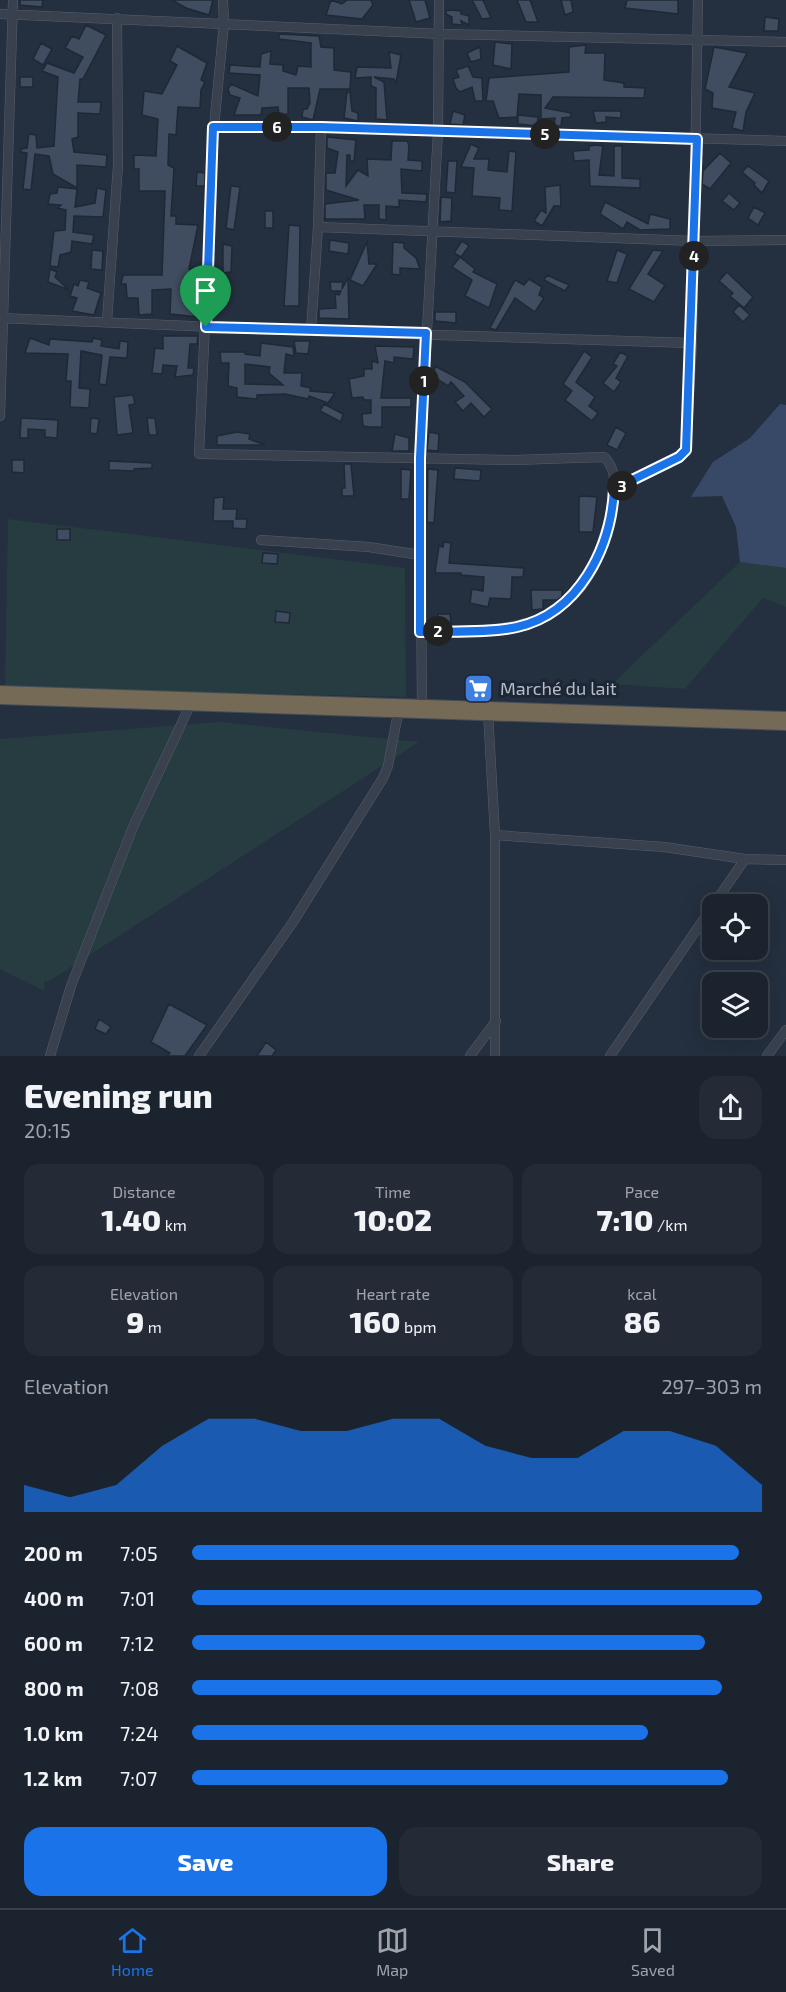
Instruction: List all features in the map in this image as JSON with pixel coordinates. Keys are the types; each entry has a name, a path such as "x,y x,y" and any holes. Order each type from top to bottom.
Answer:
{"highway":[{"path":"0,695 786,721"}],"street":[{"path":"0,416 13,0"},
{"path":"223,0 224,23 213,127 199,454 514,460 604,457 613,468 612,513 593,568 561,608 516,628 420,632"},
{"path":"422,709 420,458 434,230 441,34 439,0"},
{"path":"614,489 679,457 686,450 692,343 698,0"},
{"path":"0,14 441,34 786,42"},
{"path":"107,321 118,165 117,18"},
{"path":"213,127 321,127 786,141"},
{"path":"311,332 318,227 321,127"},
{"path":"318,227 694,241 786,240"},
{"path":"2,318 311,332 426,333 692,343"},
{"path":"261,540 369,547 420,555"},
{"path":"50,1056 71,986 133,827 192,701"},
{"path":"199,1056 293,922 383,778 388,765 399,708"},
{"path":"488,712 495,835 495,1056"},
{"path":"495,835 664,847 745,859 786,860"},
{"path":"721,894 745,859"},
{"path":"610,1056 702,922"},
{"path":"470,1056 496,1021"},
{"path":"767,1056 786,1030"}],"green space":[{"path":"8,519 405,568 406,697 5,688"},
{"path":"740,562 786,568 786,607 763,598 685,689 612,684"},
{"path":"220,722 419,742 48,982 44,981 45,991 0,969 0,739"}],"water":[{"path":"780,404 786,405 786,568 740,562 736,527 722,496 691,497 713,462 750,438"}],"building":[{"path":"20,0 43,0 42,7 20,5"},
{"path":"172,0 213,0 209,15 186,8"},
{"path":"331,0 342,4 347,0 371,0 373,5 362,19 326,15"},
{"path":"409,0 425,0 430,18 416,22"},
{"path":"472,0 483,0 491,18 482,19"},
{"path":"517,0 530,0 538,22 526,22"},
{"path":"561,0 571,0 573,12 565,15"},
{"path":"627,0 678,0 678,14 625,8"},
{"path":"446,11 461,11 461,14 469,16 469,25 461,21 462,25 452,24 452,17 446,14"},
{"path":"765,17 779,19 778,31 764,31"},
{"path":"86,25 106,35 83,79 80,79 78,102 101,102 100,114 78,113 78,137 72,139 74,152 107,155 106,167 77,165 77,188 53,174 49,156 35,154 31,190 23,189 27,153 21,152 21,149 27,148 29,134 36,135 37,148 54,146 58,77 42,71 47,63 74,73 83,57 65,48 72,36 79,39"},
{"path":"279,34 319,36 321,47 334,48 334,70 351,72 350,89 320,89 313,120 302,117 303,109 307,109 310,103 309,88 288,88 288,114 279,115 278,107 262,108 261,115 234,115 240,98 230,95 228,89 231,84 258,96 260,75 229,73 230,65 260,67 261,54 271,51 270,64 283,65 283,71 296,75 298,66 311,67 311,43 279,39"},
{"path":"495,42 512,44 511,69 493,65"},
{"path":"41,43 52,49 43,65 33,59"},
{"path":"586,45 585,53 605,53 604,80 624,83 624,87 645,88 644,98 553,97 545,108 571,113 571,117 562,118 561,126 554,126 555,118 541,119 541,95 519,94 517,117 499,118 493,101 486,101 489,78 569,72 569,47"},
{"path":"177,46 207,63 201,80 205,82 201,90 200,108 178,107 176,135 169,134 168,165 174,168 171,216 176,216 176,224 198,225 189,269 201,272 199,317 170,314 171,289 152,290 152,314 139,315 138,298 127,298 126,284 121,284 123,275 162,275 165,191 139,191 139,169 134,169 134,155 156,156 158,119 142,115 144,91 162,94 177,65 170,61"},
{"path":"480,47 481,59 471,62 467,53"},
{"path":"714,47 747,53 729,87 755,93 746,112 743,131 732,128 736,112 712,108 713,93 705,89"},
{"path":"389,52 401,55 396,83 394,79 374,77 384,82 387,120 376,119 376,88 371,86 371,77 355,78 357,67 391,68"},
{"path":"468,66 473,77 482,78 483,101 475,101 472,87 460,92 456,88 453,79 459,77 456,70"},
{"path":"20,77 33,77 33,87 20,87"},
{"path":"347,92 350,92 352,111 358,113 358,121 344,118"},
{"path":"453,111 465,115 463,125 450,124"},
{"path":"593,111 621,111 621,118 606,117 606,122 596,123"},
{"path":"518,115 538,117 537,126 518,124"},
{"path":"327,137 356,140 354,161 350,161 350,155 347,155 346,186 358,170 368,176 367,159 391,160 392,141 407,141 408,160 422,161 422,171 401,169 402,193 427,194 426,202 399,200 399,207 386,206 386,220 379,219 379,205 364,205 365,219 325,219 325,204 359,200 326,190 326,173 335,173 338,152 327,148"},
{"path":"471,144 479,148 474,159 489,159 488,170 507,172 509,151 516,152 512,211 499,210 500,198 472,196 474,168 461,167"},
{"path":"589,146 603,146 599,175 614,176 614,146 622,146 622,178 640,179 640,188 590,186 589,160 574,161 573,151 589,150"},
{"path":"720,153 731,163 710,189 702,184 703,171"},
{"path":"448,161 457,161 455,193 446,192"},
{"path":"748,166 769,181 762,193 754,185 755,183 742,172"},
{"path":"197,172 205,173 205,186 196,186"},
{"path":"560,185 561,206 554,206 542,226 534,221 541,210 546,213 545,187"},
{"path":"231,186 240,187 234,230 226,228"},
{"path":"58,187 77,189 75,207 95,203 97,188 106,190 103,217 74,216 73,232 94,235 92,244 72,241 71,252 60,255 58,267 50,266 54,231 65,230 66,210 58,208 61,205 48,204 50,194 57,193"},
{"path":"729,193 740,203 734,210 722,201"},
{"path":"441,197 452,198 451,221 440,222"},
{"path":"605,202 648,224 650,214 670,219 670,229 640,230 627,222 623,229 600,214"},
{"path":"754,207 765,213 758,225 748,218"},
{"path":"265,211 273,211 273,228 265,228"},
{"path":"289,225 300,226 299,306 284,306"},
{"path":"330,240 349,243 348,254 329,251"},
{"path":"462,241 469,246 461,257 454,253"},
{"path":"367,242 369,264 377,264 363,286 350,280"},
{"path":"393,242 404,243 404,248 416,258 420,269 400,268 400,275 392,274"},
{"path":"223,244 232,246 231,272 223,273"},
{"path":"92,250 103,251 102,270 91,269"},
{"path":"617,250 627,254 617,283 607,281"},
{"path":"653,250 663,251 648,274 665,285 654,302 629,289"},
{"path":"460,257 475,269 473,272 497,284 489,308 465,296 472,280 452,267"},
{"path":"50,269 57,272 55,277 69,290 48,282"},
{"path":"727,272 753,297 744,308 730,296 733,293 719,281"},
{"path":"547,275 569,285 565,291 544,280"},
{"path":"348,278 349,319 319,318 319,309 336,308 335,294 339,295 341,291 331,291 330,282 343,282 342,289"},
{"path":"529,279 542,287 539,295 544,298 535,312 515,298 496,330 490,328 515,280 524,285"},
{"path":"80,280 89,282 87,288 101,293 94,315 72,311 77,298 70,296 74,284 78,286"},
{"path":"739,305 750,315 743,322 733,312"},
{"path":"435,312 456,312 456,323 435,321"},
{"path":"163,336 198,336 197,344 190,344 188,368 194,368 193,375 175,377 177,366 163,365 162,374 152,373 155,348 163,349"},
{"path":"30,338 49,345 50,339 92,342 93,338 102,340 101,346 119,349 120,341 128,342 127,358 110,357 106,385 99,384 102,355 81,351 79,388 90,389 89,408 70,407 71,381 66,381 68,354 25,353"},
{"path":"294,341 310,341 308,354 296,353"},
{"path":"261,343 293,347 294,356 286,354 284,373 302,373 301,386 311,388 310,391 335,393 328,403 309,396 308,399 285,394 257,395 257,399 237,397 237,388 228,386 229,363 221,363 220,352 245,352 245,354 260,356","holes":["245,364 270,367 269,373 283,385 245,384"]},
{"path":"375,346 414,347 413,359 394,357 394,363 385,361 381,398 411,398 411,407 382,407 382,427 363,426 362,414 371,413 371,400 364,400 363,397 352,398 349,379 364,376 364,369 372,369 372,361 378,363"},
{"path":"584,351 592,357 576,382 595,397 589,406 598,413 592,421 565,400 572,391 563,384"},
{"path":"620,352 628,356 616,378 621,382 614,392 603,383 617,366 613,364"},
{"path":"435,366 465,382 492,409 484,417 471,403 463,411 455,402 464,396 451,382 448,386 434,377"},
{"path":"133,395 135,404 129,405 133,433 117,435 114,397"},
{"path":"324,404 343,414 341,422 320,411"},
{"path":"21,418 58,420 57,438 45,437 45,430 28,429 28,438 20,438"},
{"path":"91,418 99,419 97,434 90,433"},
{"path":"147,418 155,418 157,435 149,435"},
{"path":"616,427 626,433 617,450 607,445"},
{"path":"237,432 250,434 249,439 265,445 217,445 217,436"},
{"path":"429,432 439,434 438,451 427,450"},
{"path":"395,434 409,438 409,451 392,451"},
{"path":"12,460 24,460 24,473 12,472"},
{"path":"109,461 152,463 152,468 134,469 134,471 109,470"},
{"path":"344,464 351,464 354,496 342,496 342,488 345,488"},
{"path":"455,468 481,470 480,481 454,479"},
{"path":"401,469 411,470 409,499 401,499"},
{"path":"428,469 438,470 434,523 427,522"},
{"path":"224,497 223,509 237,509 236,519 247,519 246,529 233,528 233,521 213,521 214,498"},
{"path":"579,497 597,497 593,532 579,532"},
{"path":"57,529 70,529 70,540 57,540"},
{"path":"444,542 451,543 449,563 524,568 523,577 512,577 511,599 490,598 488,607 470,603 472,589 483,591 484,577 461,575 461,573 435,573 439,546 443,547"},
{"path":"263,553 278,554 277,564 262,563"},
{"path":"531,590 562,590 562,597 557,600 543,600 543,609 532,610"},
{"path":"276,611 290,613 289,623 275,622"},
{"path":"438,614 450,614 451,624 438,625"},
{"path":"169,1004 207,1025 185,1056 167,1056 170,1053 151,1042"},
{"path":"99,1019 111,1027 106,1034 95,1029"},
{"path":"266,1042 276,1050 272,1056 257,1056"}],"place":[{"name":"Marché du lait","path":"479,688"}],"route":[{"path":"213,127 321,127 697,139 692,343 686,450 679,457 614,489 612,513 593,568 561,608 528,624 516,628 420,632 420,458 426,333 311,332 206,327 213,127"}]}
